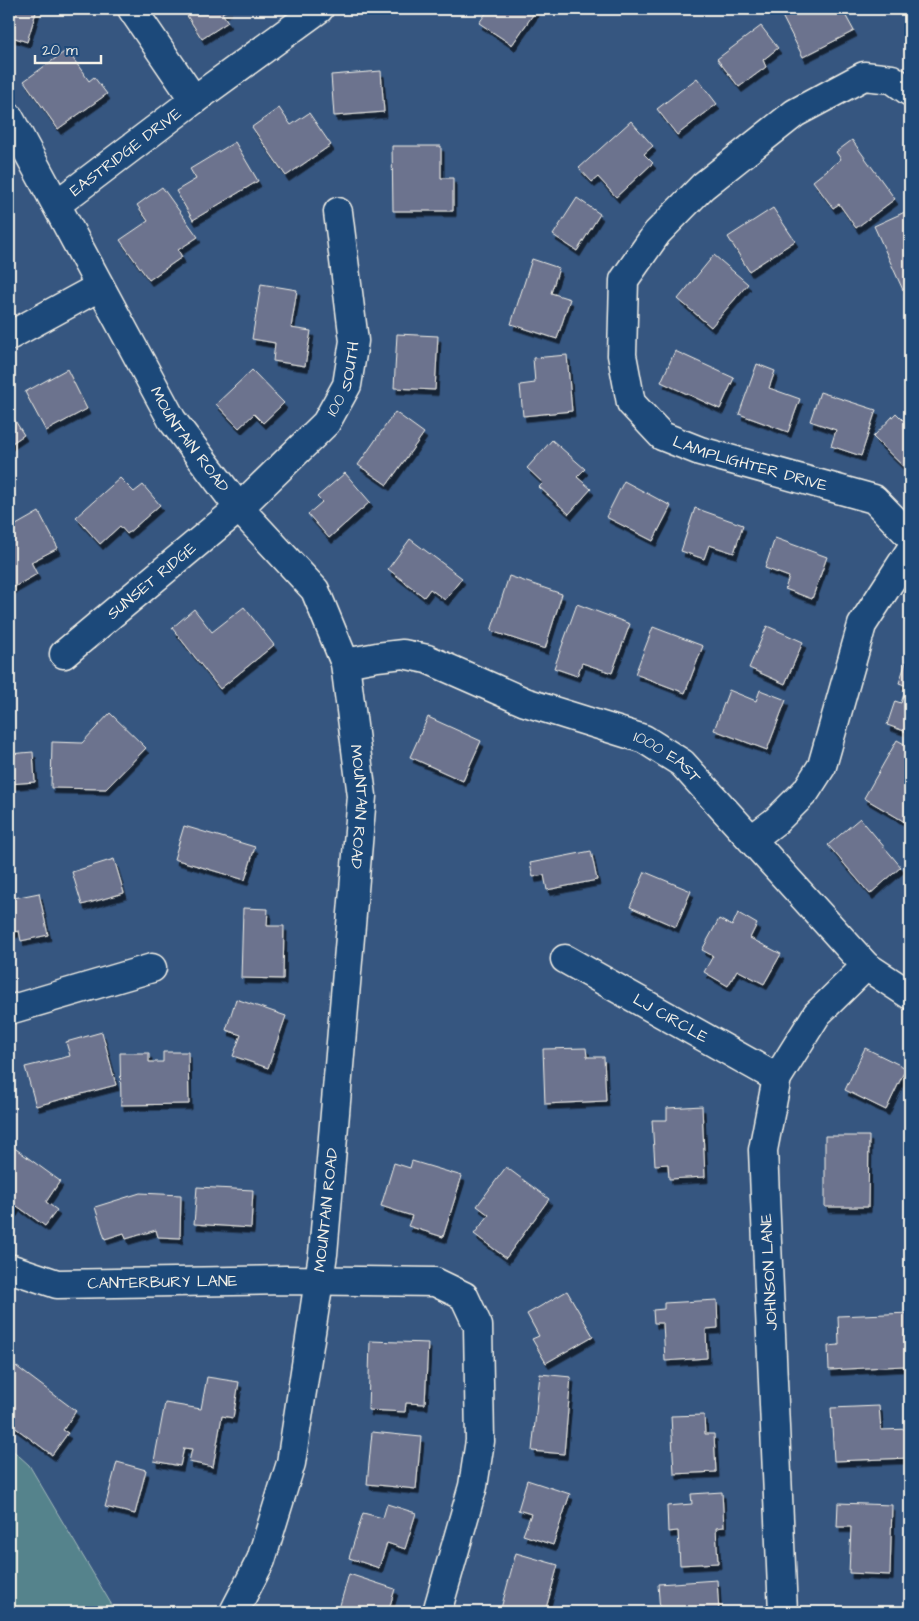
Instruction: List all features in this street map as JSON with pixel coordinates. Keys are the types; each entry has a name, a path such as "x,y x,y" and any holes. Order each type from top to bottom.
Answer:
{"street":[{"name":"EASTRIDGE DRIVE","path":"132,9 194,100"},
{"name":"EASTRIDGE DRIVE","path":"56,204 194,100 320,9"},
{"name":"LAMPLIGHTER DRIVE","path":"910,92 892,79 864,76 794,113 703,186 657,233 624,280 622,355 631,403 662,436 700,451 874,499 910,536"},
{"name":"MOUNTAIN ROAD","path":"9,117 172,420 239,508 315,590 345,663 362,796 323,1254 291,1463 261,1560 234,1612"},
{"name":"100 SOUTH","path":"239,508 326,423 346,385 354,341 338,212"},
{"path":"9,336 99,287"},
{"name":"SUNSET RIDGE","path":"64,654 239,508"},
{"path":"752,839 806,792 822,766 862,625 910,551"},
{"name":"1000 EAST","path":"345,663 404,654 427,659 525,702 644,740 682,763 866,966 910,995"},
{"name":"LJ CIRCLE","path":"565,959 776,1078"},
{"name":"JOHNSON LANE","path":"783,1612 763,1150 776,1078 817,1014 866,966"},
{"path":"9,1010 152,968"},
{"name":"CANTERBURY LANE","path":"9,1268 57,1284 319,1280 435,1282 464,1296 478,1326 480,1441 473,1486 437,1612"}],"green space":[{"path":"9,1447 29,1465 116,1612 9,1612"}],"building":[{"path":"9,9 37,9 27,42 9,36"},
{"path":"188,9 229,9 222,13 228,22 202,39 184,11"},
{"path":"489,9 537,9 512,45 479,23"},
{"path":"780,9 829,9 832,13 842,9 854,31 803,57"},
{"path":"761,26 778,48 763,60 766,67 739,87 717,59"},
{"path":"67,50 89,81 94,77 107,94 58,129 24,81"},
{"path":"381,71 384,112 334,116 331,75"},
{"path":"697,78 717,104 677,135 657,109"},
{"path":"279,108 291,125 309,113 331,145 286,176 252,127"},
{"path":"631,121 653,146 644,154 653,163 616,197 598,177 592,182 579,168"},
{"path":"852,140 895,199 856,228 839,204 833,208 813,181 841,159 836,152"},
{"path":"235,142 258,181 193,220 176,191 196,179 190,169"},
{"path":"392,146 441,146 441,178 453,178 453,211 393,211"},
{"path":"162,187 198,237 178,250 182,257 149,280 120,240 148,221 137,205"},
{"path":"577,198 600,214 577,251 553,235"},
{"path":"773,208 795,241 749,271 728,237"},
{"path":"907,211 910,218 910,286 903,290 874,226"},
{"path":"714,255 748,284 711,327 678,299"},
{"path":"532,259 559,268 551,293 570,299 557,339 511,324"},
{"path":"261,284 297,290 291,328 311,331 305,366 273,361 275,343 252,339"},
{"path":"397,334 438,336 435,390 394,388"},
{"path":"675,351 734,378 720,409 661,382"},
{"path":"567,355 572,411 523,416 520,385 535,383 533,358"},
{"path":"757,364 775,371 769,388 800,399 788,432 739,414"},
{"path":"67,369 87,409 46,431 25,392"},
{"path":"252,370 284,403 263,423 254,414 239,428 216,404"},
{"path":"820,392 876,410 861,456 831,446 836,430 810,421"},
{"path":"9,411 24,435 9,445"},
{"path":"395,412 424,433 387,485 358,465"},
{"path":"896,413 910,427 910,473 873,437"},
{"path":"552,440 585,469 577,477 591,489 569,514 539,487 543,483 527,468"},
{"path":"345,473 370,502 329,538 308,514 322,502 317,497"},
{"path":"120,478 134,492 143,485 160,505 127,534 120,526 100,544 76,517"},
{"path":"624,481 671,506 653,541 606,517"},
{"path":"695,508 743,525 734,553 709,545 704,559 681,551"},
{"path":"39,512 58,548 31,562 37,574 9,590 9,529"},
{"path":"775,538 827,557 812,599 785,589 789,577 765,568"},
{"path":"410,539 462,578 445,600 430,589 424,597 388,569"},
{"path":"509,576 562,594 545,649 491,631"},
{"path":"577,604 630,624 612,673 582,663 577,676 554,668"},
{"path":"244,607 274,645 220,689 172,628 194,609 212,632"},
{"path":"767,626 803,642 785,684 749,668"},
{"path":"653,627 703,646 685,693 635,674"},
{"path":"906,662 910,663 910,733 887,725 895,701 901,703 907,686 899,683"},
{"path":"729,690 756,701 760,690 786,700 767,750 714,730"},
{"path":"110,713 146,748 106,789 51,788 52,742 82,743"},
{"path":"428,717 481,741 463,781 410,757"},
{"path":"897,740 910,747 910,825 864,798"},
{"path":"33,752 35,782 9,784 9,754"},
{"path":"860,818 901,867 870,894 828,845"},
{"path":"184,826 255,847 245,880 174,859"},
{"path":"591,851 597,880 547,890 544,875 533,877 530,863"},
{"path":"114,859 124,893 82,905 72,872"},
{"path":"645,872 691,891 676,927 630,907"},
{"path":"39,893 48,935 21,941 19,931 9,933 9,899"},
{"path":"243,908 268,909 267,926 284,926 283,979 241,978"},
{"path":"738,913 757,924 750,938 781,954 764,984 737,970 728,986 704,972 713,956 702,950 719,919 732,926"},
{"path":"236,999 286,1016 268,1068 233,1056 241,1035 226,1030"},
{"path":"102,1032 116,1085 36,1106 25,1067 70,1056 66,1042"},
{"path":"586,1048 587,1057 604,1057 606,1101 545,1104 543,1049"},
{"path":"865,1048 906,1068 886,1110 845,1090"},
{"path":"163,1052 188,1052 189,1104 121,1105 120,1053 149,1053 149,1062 163,1062"},
{"path":"702,1106 705,1177 669,1179 668,1164 655,1165 652,1120 667,1120 667,1108"},
{"path":"825,1136 869,1136 868,1207 825,1207"},
{"path":"9,1144 60,1181 46,1202 57,1210 45,1226 17,1206 14,1211 9,1208"},
{"path":"412,1161 462,1176 443,1237 408,1226 412,1216 381,1206 394,1163 410,1168"},
{"path":"506,1167 549,1199 506,1258 474,1234 489,1215 477,1206"},
{"path":"197,1187 253,1190 251,1228 194,1224"},
{"path":"140,1193 181,1195 180,1238 158,1237 156,1230 126,1239 124,1233 105,1239 95,1207"},
{"path":"567,1291 593,1336 546,1363 532,1339 539,1336 527,1314"},
{"path":"717,1300 718,1328 706,1329 707,1358 665,1361 663,1323 654,1323 653,1310 664,1309 664,1303"},
{"path":"910,1313 910,1380 905,1381 904,1366 829,1370 828,1346 839,1345 838,1316"},
{"path":"370,1341 428,1343 425,1404 406,1403 405,1412 368,1410"},
{"path":"9,1361 76,1411 63,1430 68,1433 52,1455 9,1423"},
{"path":"540,1374 571,1377 564,1454 532,1451"},
{"path":"207,1377 239,1382 233,1418 222,1416 213,1467 189,1462 192,1449 184,1448 180,1466 154,1461 165,1403 201,1409"},
{"path":"879,1406 881,1430 910,1429 910,1458 834,1461 831,1408"},
{"path":"704,1415 705,1434 714,1434 716,1472 674,1474 671,1416"},
{"path":"372,1432 421,1437 416,1489 367,1484"},
{"path":"117,1462 146,1470 135,1514 105,1507"},
{"path":"527,1480 570,1494 553,1545 523,1535 531,1514 518,1510"},
{"path":"722,1492 724,1527 716,1528 718,1563 680,1565 678,1531 668,1532 667,1506 692,1504 691,1494"},
{"path":"838,1503 892,1505 890,1575 849,1573 851,1527 837,1527"},
{"path":"387,1504 416,1513 405,1549 387,1543 379,1568 349,1558 363,1513 383,1518"},
{"path":"516,1553 558,1565 545,1612 500,1612"},
{"path":"349,1574 395,1589 388,1612 338,1612"},
{"path":"717,1580 719,1612 660,1612 658,1584"}]}
